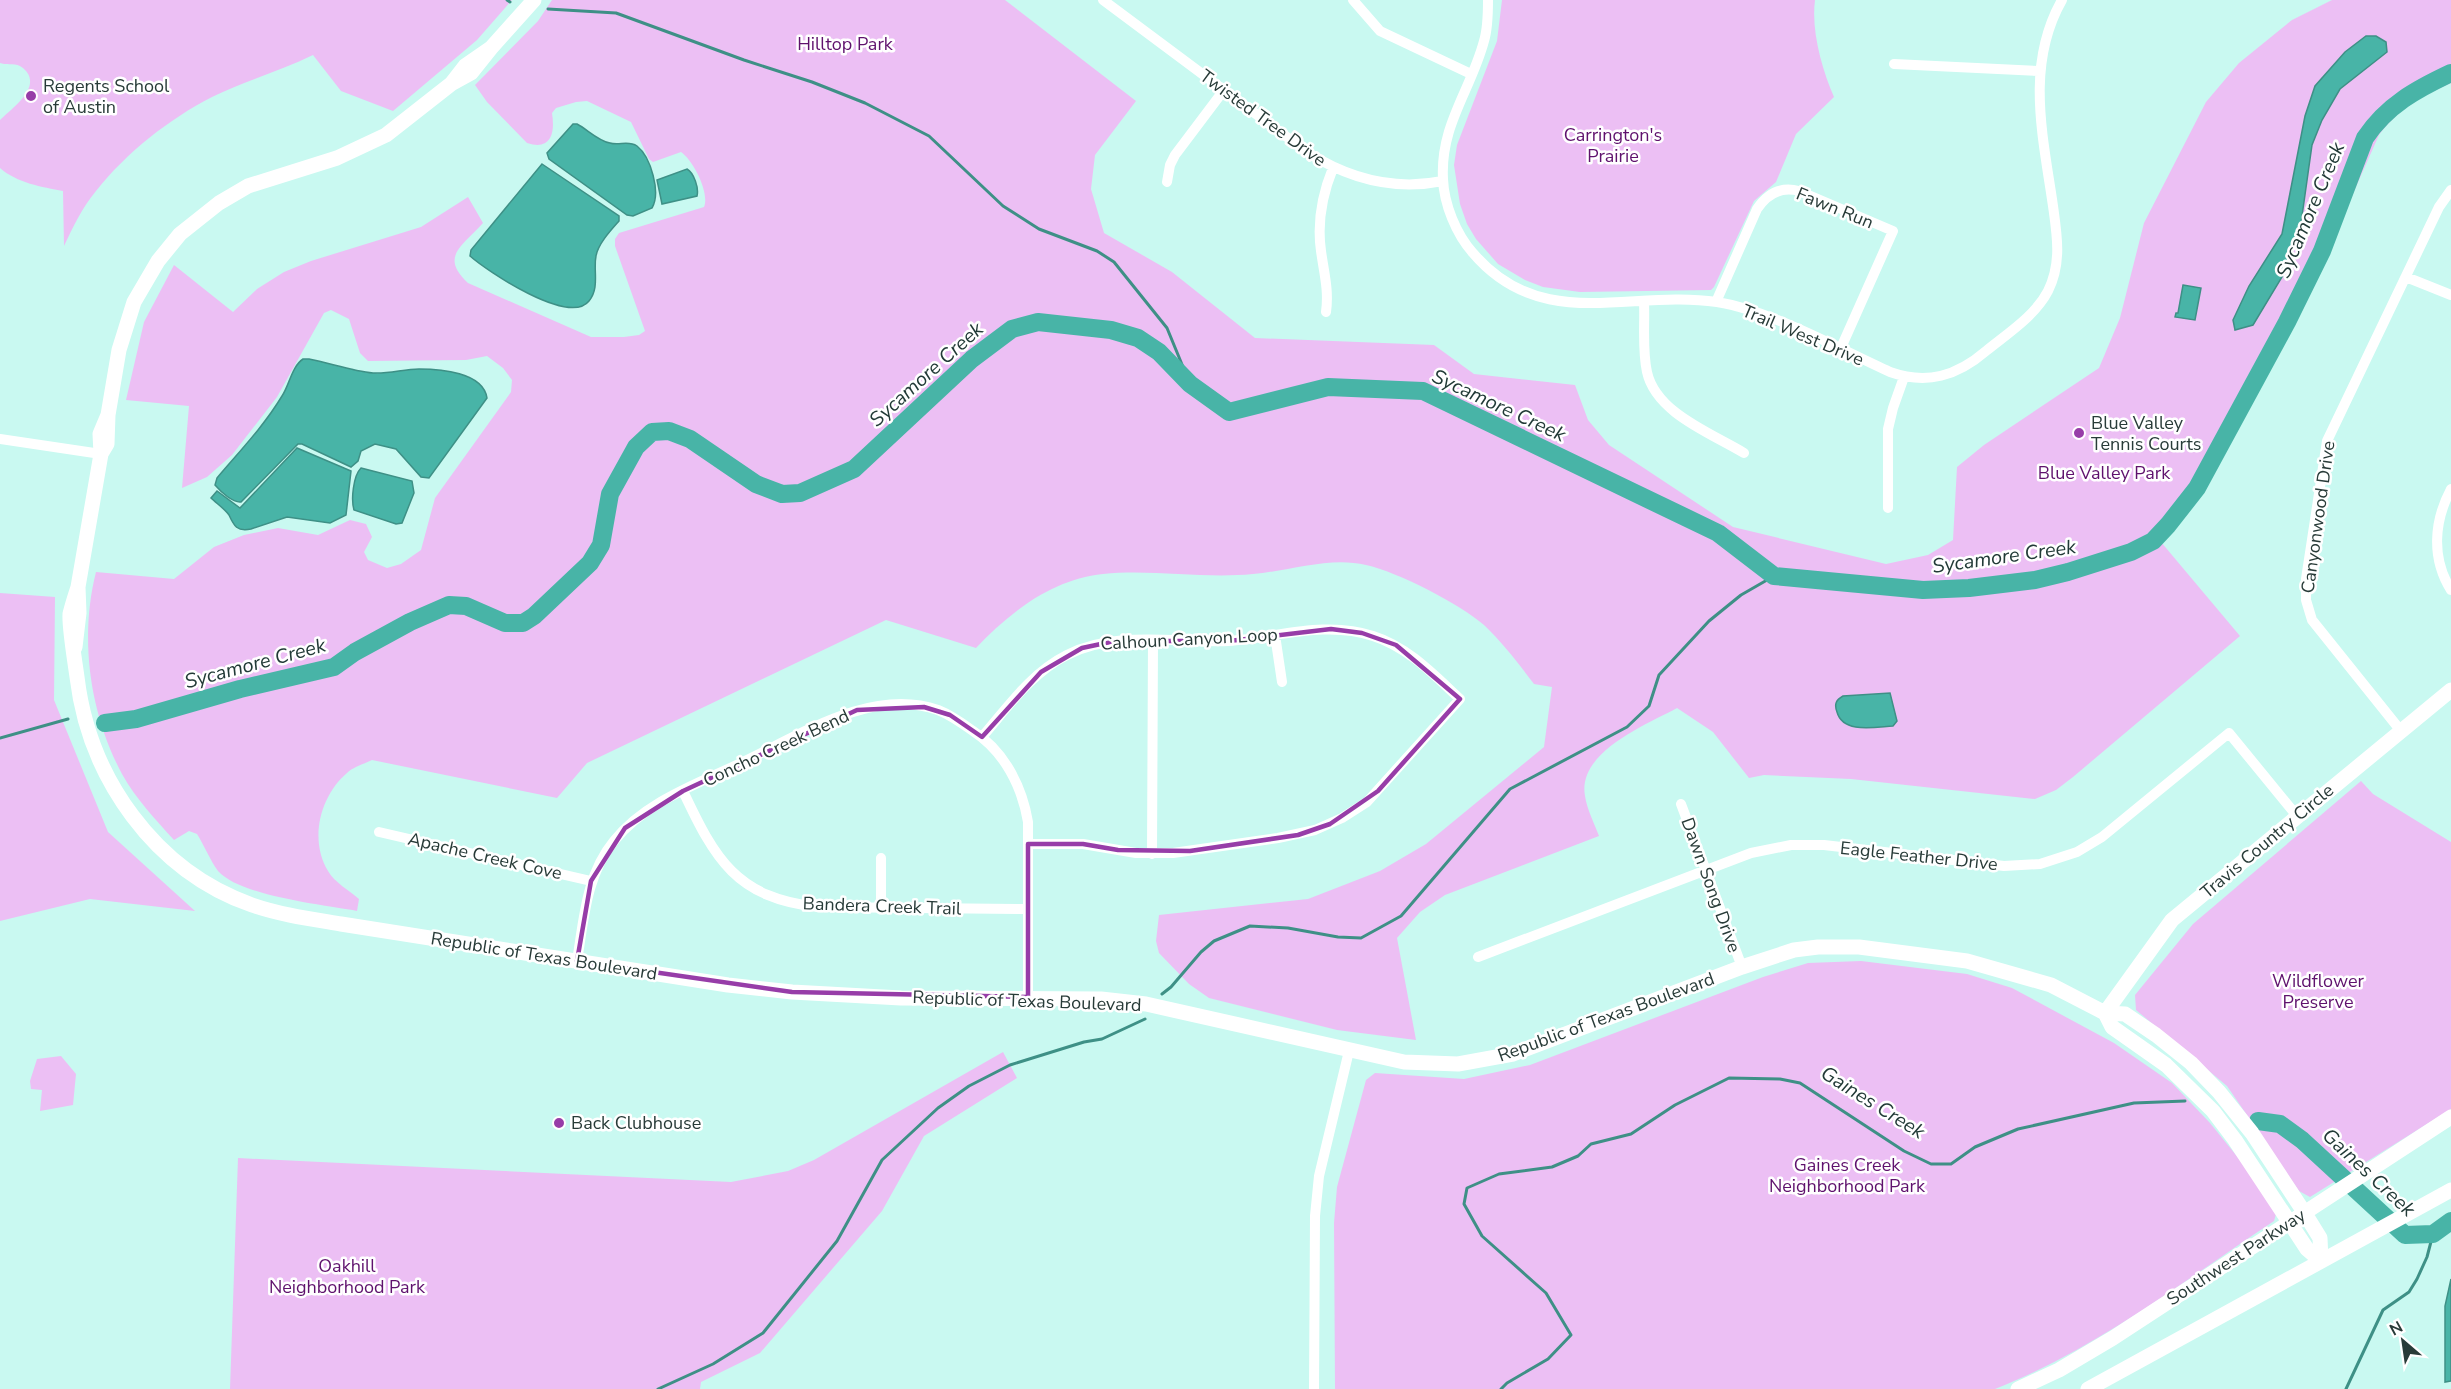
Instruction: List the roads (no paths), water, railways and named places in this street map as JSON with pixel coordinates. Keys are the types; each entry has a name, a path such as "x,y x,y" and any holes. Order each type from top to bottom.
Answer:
{"street":[{"name":"Republic of Texas Boulevard","path":"534,0 476,68 368,146 248,186 219,203 180,234 158,261 134,302 119,350 108,415 107,444 101,454 78,587 79,613 75,647 78,688 86,724 97,754 116,792 156,844 204,882 252,905 292,916 728,985 812,994 901,998 1028,997 1120,1000 1348,1051 1418,1064 1458,1064 1500,1058 1783,953 1818,947 1859,947 1942,957 1991,967 2051,985 2105,1012 2126,1014 2156,1035 2198,1070 2252,1133 2320,1238 2320,1261"},
{"name":"Twisted Tree Drive","path":"1103,0 1333,168 1396,185 1411,186 1443,181"},
{"path":"1353,0 1380,31 1470,74"},
{"name":"Trail West Drive","path":"1488,0 1484,40 1449,128 1442,155 1443,181 1452,218 1470,250 1488,269 1510,285 1533,296 1561,302 1716,302 1743,308 1771,318 1904,377 1929,379 1944,376 1973,362 2038,306 2055,275 2058,254 2040,113 2039,71 2046,40 2062,0"},
{"path":"1894,64 2039,71"},
{"path":"1167,182 1167,174 1175,155 1224,90"},
{"path":"1326,312 1328,285 1320,249 1320,226 1323,197 1333,168"},
{"name":"Fawn Run","path":"1716,302 1762,201 1777,191 1792,189 1799,191 1893,231 1840,350"},
{"name":"Canyonwood Drive","path":"2401,731 2320,632 2309,611 2305,590 2327,441 2439,207 2451,190"},
{"path":"2406,277 2451,296"},
{"path":"1644,302 1646,371 1655,394 1664,405 1744,453"},
{"path":"1888,508 1888,429 1904,377"},
{"path":"0,439 101,454"},
{"path":"2451,489 2441,514 2437,550 2442,573 2451,590"},
{"name":"Calhoun Canyon Loop","path":"982,737 1028,685 1054,662 1082,648 1130,640 1229,640 1331,629 1371,635 1406,652 1460,699 1378,791 1342,818 1298,835 1191,851 1152,854 1083,844 1028,844"},
{"path":"1275,635 1282,682"},
{"path":"1152,854 1153,641"},
{"name":"Travis Country Circle","path":"2105,1012 2172,920 2451,690"},
{"name":"Concho Creek Bend","path":"577,961 591,881 606,850 625,828 649,809 841,716 873,706 908,705 936,710 950,716 982,737 1006,764 1022,795 1028,822 1028,997"},
{"name":"Eagle Feather Drive","path":"1478,957 1751,853 1791,845 1824,845 2004,866 2040,864 2077,852 2102,837 2229,733 2297,816"},
{"name":"Bandera Creek Trail","path":"683,791 710,846 729,869 748,885 771,897 807,906 1028,909"},
{"name":"Dawn Song Drive","path":"1681,804 1742,967"},
{"name":"Apache Creek Cove","path":"379,832 591,881"},
{"path":"881,858 881,907"},
{"name":"Republic of Texas Boulevard","path":"2105,1012 2112,1027 2166,1065 2213,1111 2235,1140 2307,1250 2320,1261"},
{"path":"1314,1389 1316,1216 1319,1176 1348,1051"},
{"name":"Southwest Parkway","path":"2018,1389 2059,1370 2113,1338 2451,1117"},
{"path":"2088,1389 2451,1190"}],"waterway":[{"path":"548,9 616,13 744,60 812,82 865,103 929,136 1003,206 1039,229 1097,251 1114,262 1167,328 1190,384"},
{"name":"Sycamore Creek","path":"105,723 136,719 240,689 334,667 355,652 410,622 449,605 466,606 505,623 523,623 534,616 590,563 601,545 610,494 636,447 652,432 669,431 690,439 756,484 782,494 800,493 854,469 972,359 1012,329 1038,322 1111,330 1138,338 1159,352 1190,384 1229,412 1328,387 1423,391 1718,533 1774,576 1923,590 1969,588 2035,580 2068,572 2131,552 2153,541 2197,488 2287,322 2322,251 2365,138 2393,107 2426,85 2451,73"},
{"path":"1162,994 1214,941 1250,926 1288,928 1338,937 1361,938 1401,916 1510,789 1627,727 1649,706 1659,675 1709,621 1741,595 1774,576"},
{"name":"Sycamore Creek","path":"0,738 68,719"},
{"path":"658,1389 713,1364 763,1333 837,1241 882,1160 938,1108 969,1086 1010,1065 1084,1042 1102,1039 1145,1019"},
{"name":"Gaines Creek","path":"1501,1389 1507,1383 1548,1359 1571,1335 1546,1293 1482,1236 1464,1204 1467,1188 1499,1174 1552,1167 1578,1156 1591,1144 1631,1134 1675,1105 1729,1078 1780,1079 1800,1083 1904,1151 1931,1164 1951,1164 1975,1147 2018,1129 2134,1103 2185,1101"},
{"name":"Gaines Creek","path":"2258,1121 2280,1124 2302,1140 2405,1235 2433,1234 2451,1221"},
{"path":"2346,1389 2383,1310 2409,1292 2417,1279 2427,1257 2433,1234"}],"place":[{"name":"Regents School of Austin","path":"31,96"},
{"name":"Blue Valley Tennis Courts","path":"2079,433"},
{"name":"Back Clubhouse","path":"559,1123"}],"park label":[{"name":"Hilltop Park","path":"845,44"},
{"name":"Carrington's Prairie","path":"1613,145"},
{"name":"Blue Valley Park","path":"2104,473"},
{"name":"Wildflower Preserve","path":"2318,991"},
{"name":"Gaines Creek Neighborhood Park","path":"1847,1175"},
{"name":"Oakhill Neighborhood Park","path":"347,1276"}]}
